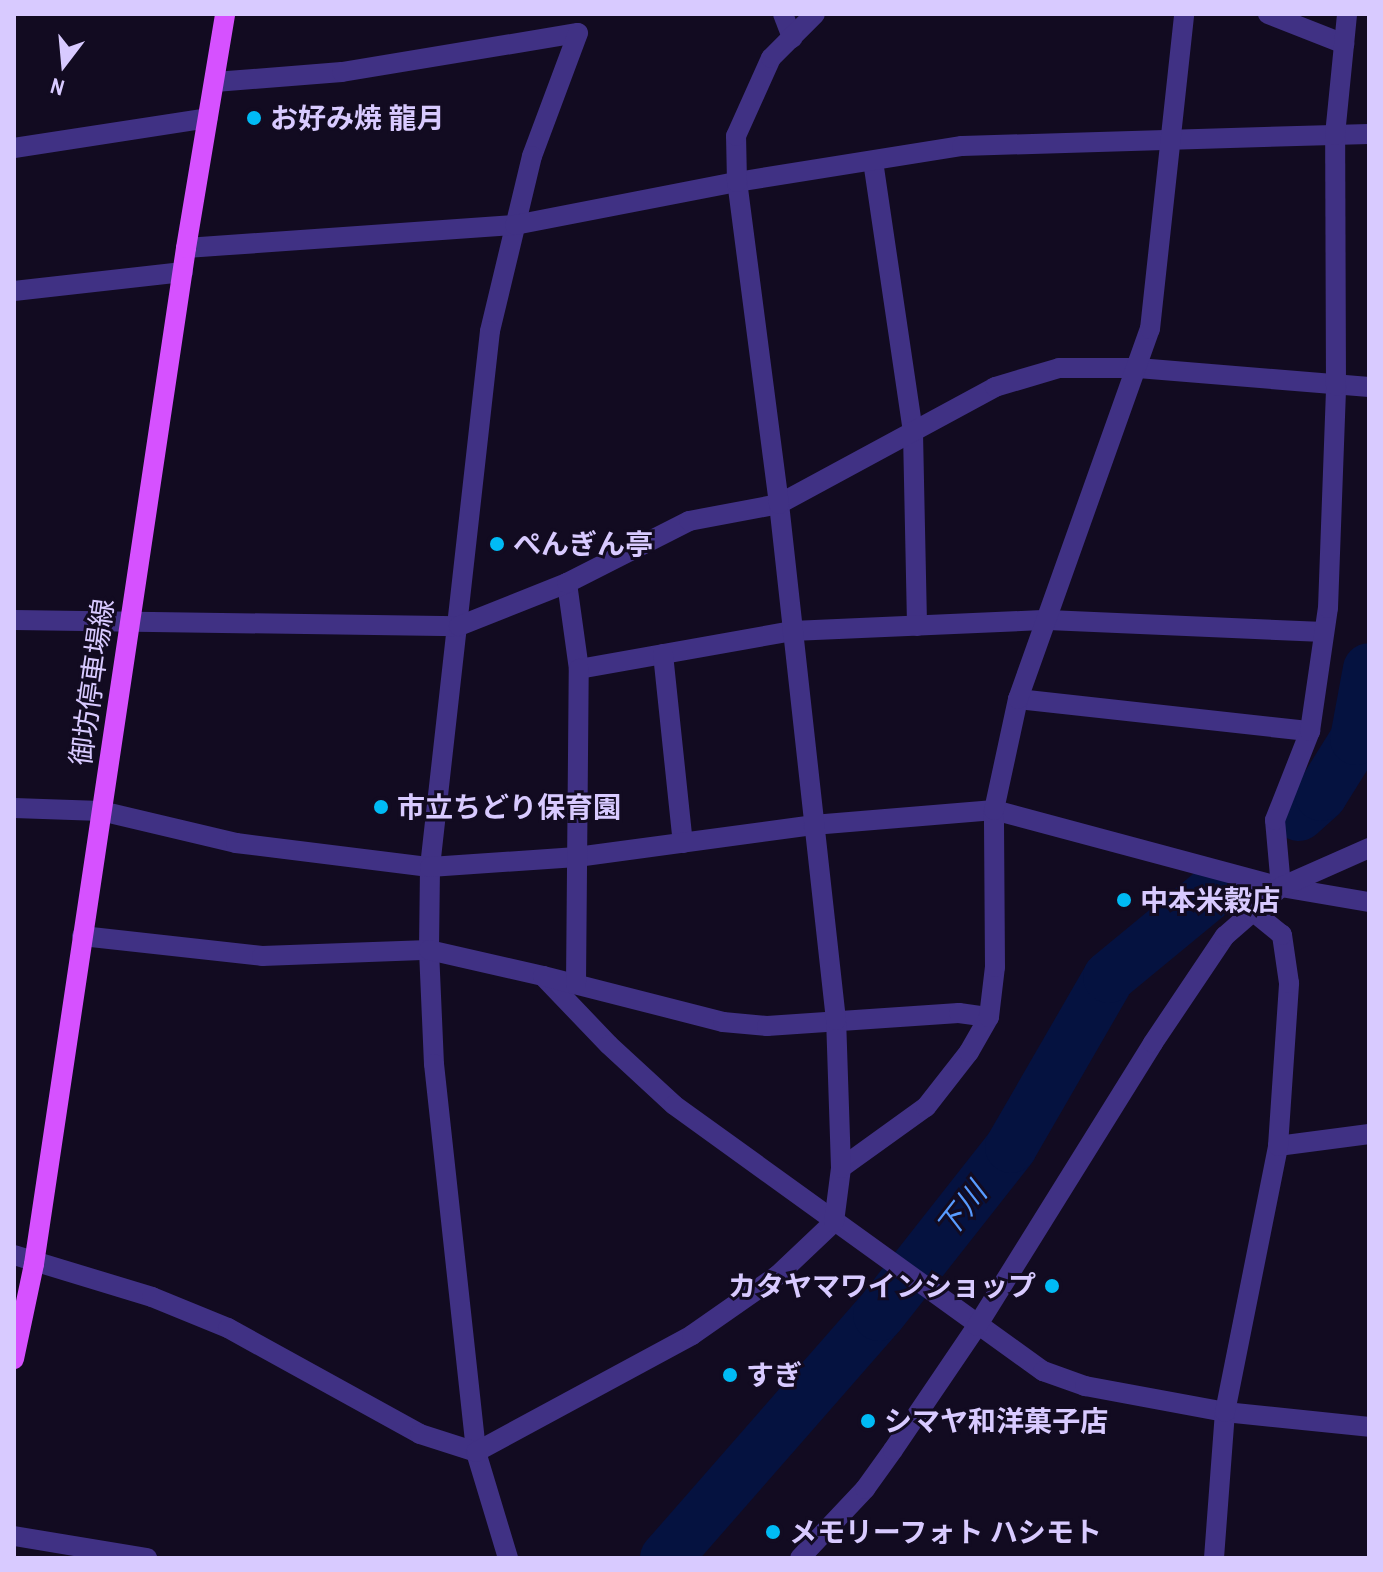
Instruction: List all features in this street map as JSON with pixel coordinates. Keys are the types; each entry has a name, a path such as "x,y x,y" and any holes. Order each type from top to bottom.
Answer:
{"main road":[{"name":"御坊停車場線","path":"14,1359 34,1264 186,248 225,14"}],"street":[{"path":"783,14 792,38"},
{"path":"14,1255 34,1264 152,1297 228,1328 420,1434 476,1452 692,1335 778,1275 834,1222 841,1168 836,1020 779,504 737,182 736,136 771,58 815,14"},
{"path":"841,1168 926,1107 969,1052 989,1017 995,967 994,810 1018,699 1150,329 1184,14"},
{"path":"1268,14 1344,44"},
{"path":"1281,887 1275,820 1310,731 1324,632 1336,386 1335,135 1347,14"},
{"path":"215,82 342,72 577,23"},
{"path":"508,1558 476,1452 434,1064 429,950 430,867 490,331 532,156 577,23"},
{"path":"14,148 208,118"},
{"path":"186,248 515,225 737,182 962,146 1365,134"},
{"path":"873,161 913,433 917,626"},
{"path":"14,291 183,272"},
{"path":"14,620 459,626 567,583 689,521 779,504 995,387 1059,368 1138,368 1369,387"},
{"path":"567,583 579,669 576,984"},
{"path":"579,669 792,631 1048,620 1324,632"},
{"path":"663,654 683,843"},
{"path":"1018,699 1310,731"},
{"path":"14,808 101,811 236,843 430,867 577,857 813,825 994,810 1281,887 1369,902"},
{"path":"800,1558 865,1489 977,1326 1153,1043 1225,936 1281,887 1369,848"},
{"path":"1214,1558 1225,1412 1278,1146 1289,983 1282,935 1252,911"},
{"path":"82,936 262,956 429,950 723,1022 767,1026 959,1013 989,1017"},
{"path":"543,976 609,1045 674,1105 1043,1371 1085,1386 1225,1412 1369,1427"},
{"path":"1278,1146 1369,1134"},
{"path":"14,1536 147,1558"}],"waterway":[{"name":"下川","path":"1299,815 1321,795 1356,739 1369,669"},
{"name":"下川","path":"666,1558 879,1315 1011,1147 1109,977 1211,893"}],"place":[{"name":"お好み焼 龍月","path":"254,118"},
{"name":"ぺんぎん亭","path":"497,544"},
{"name":"市立ちどり保育園","path":"381,807"},
{"name":"中本米穀店","path":"1124,900"},
{"name":"カタヤマワインショップ","path":"1052,1286"},
{"name":"すぎ","path":"730,1375"},
{"name":"シマヤ和洋菓子店","path":"868,1421"},
{"name":"メモリーフォト ハシモト","path":"773,1532"}]}
